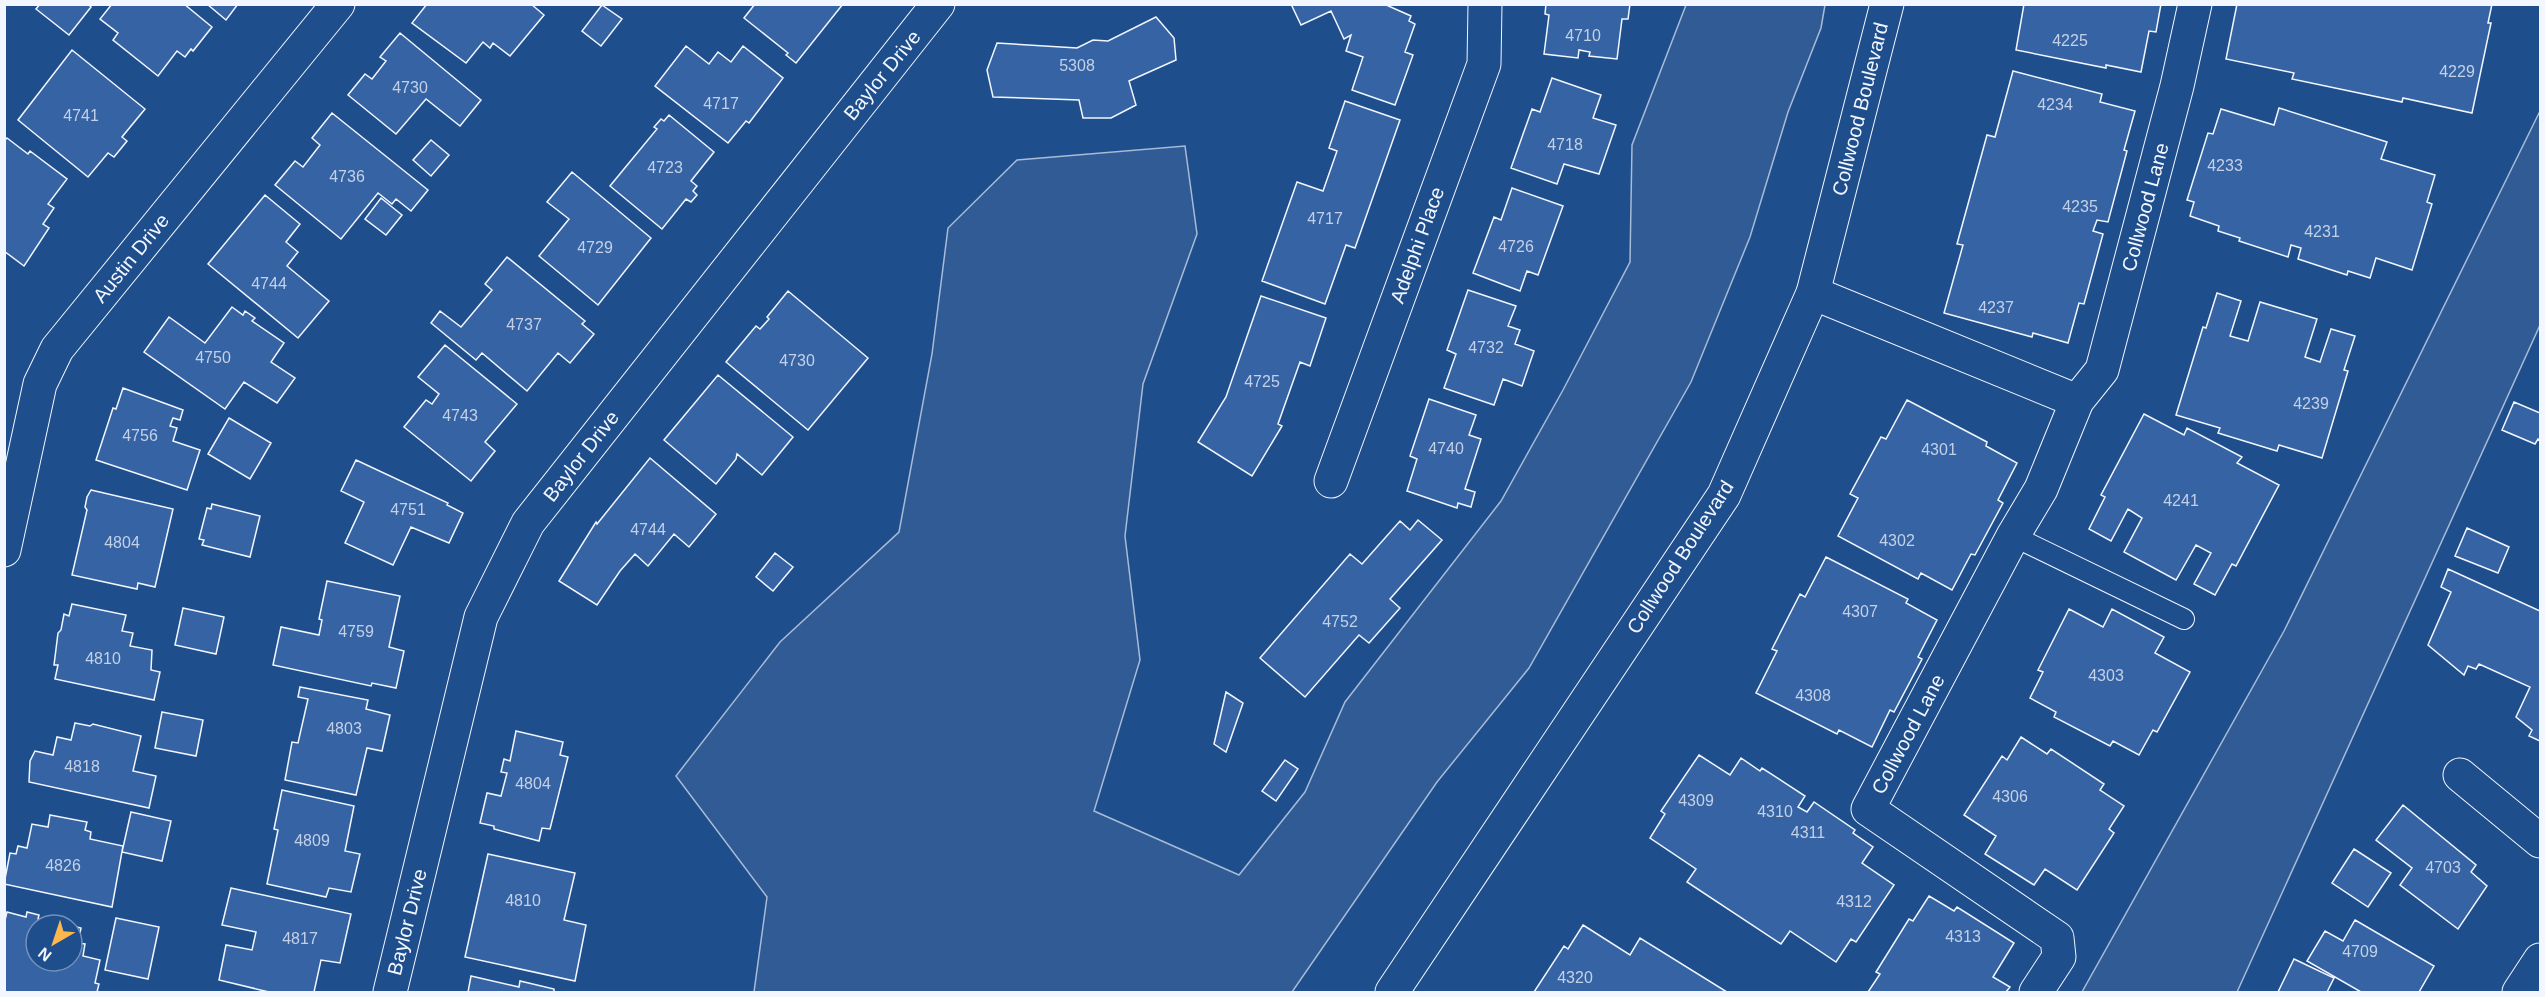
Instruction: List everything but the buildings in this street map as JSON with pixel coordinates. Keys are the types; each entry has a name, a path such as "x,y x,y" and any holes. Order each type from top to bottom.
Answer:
{"street":[{"name":"Austin Drive","path":"4,550 40,384 57,349 338,4"},
{"name":"Baylor Drive","path":"390,993 481,617 528,523 938,4"},
{"name":"Adelphi Place","path":"1331,481 1484,64 1485,4"},
{"name":"Collwood Boulevard","path":"1392,993 1724,495 1813,293 1887,4"},
{"name":"Collwood Lane","path":"2036,993 2059,957 2057,938 1868,808 2013,536 2041,489 2077,401 2102,370 2177,86 2195,4"},
{"path":"1813,293 2077,401"},
{"path":"2460,775 2541,841"},
{"path":"2519,993 2541,960"}],"lane":[{"path":"2013,536 2184,619"}],"shaded area":[{"path":"1686,5 1825,5 1821,28 1788,112 1750,237 1691,382 1529,668 1437,782 1292,992 754,992 767,897 676,776 780,642 899,532 932,354 948,228 1017,160 1185,146 1197,234 1143,384 1125,536 1140,660 1094,811 1239,875 1305,792 1345,702 1501,501 1563,390 1630,262 1632,145"},
{"path":"2540,111 2540,325 2237,992 2082,992 2284,631"}]}
